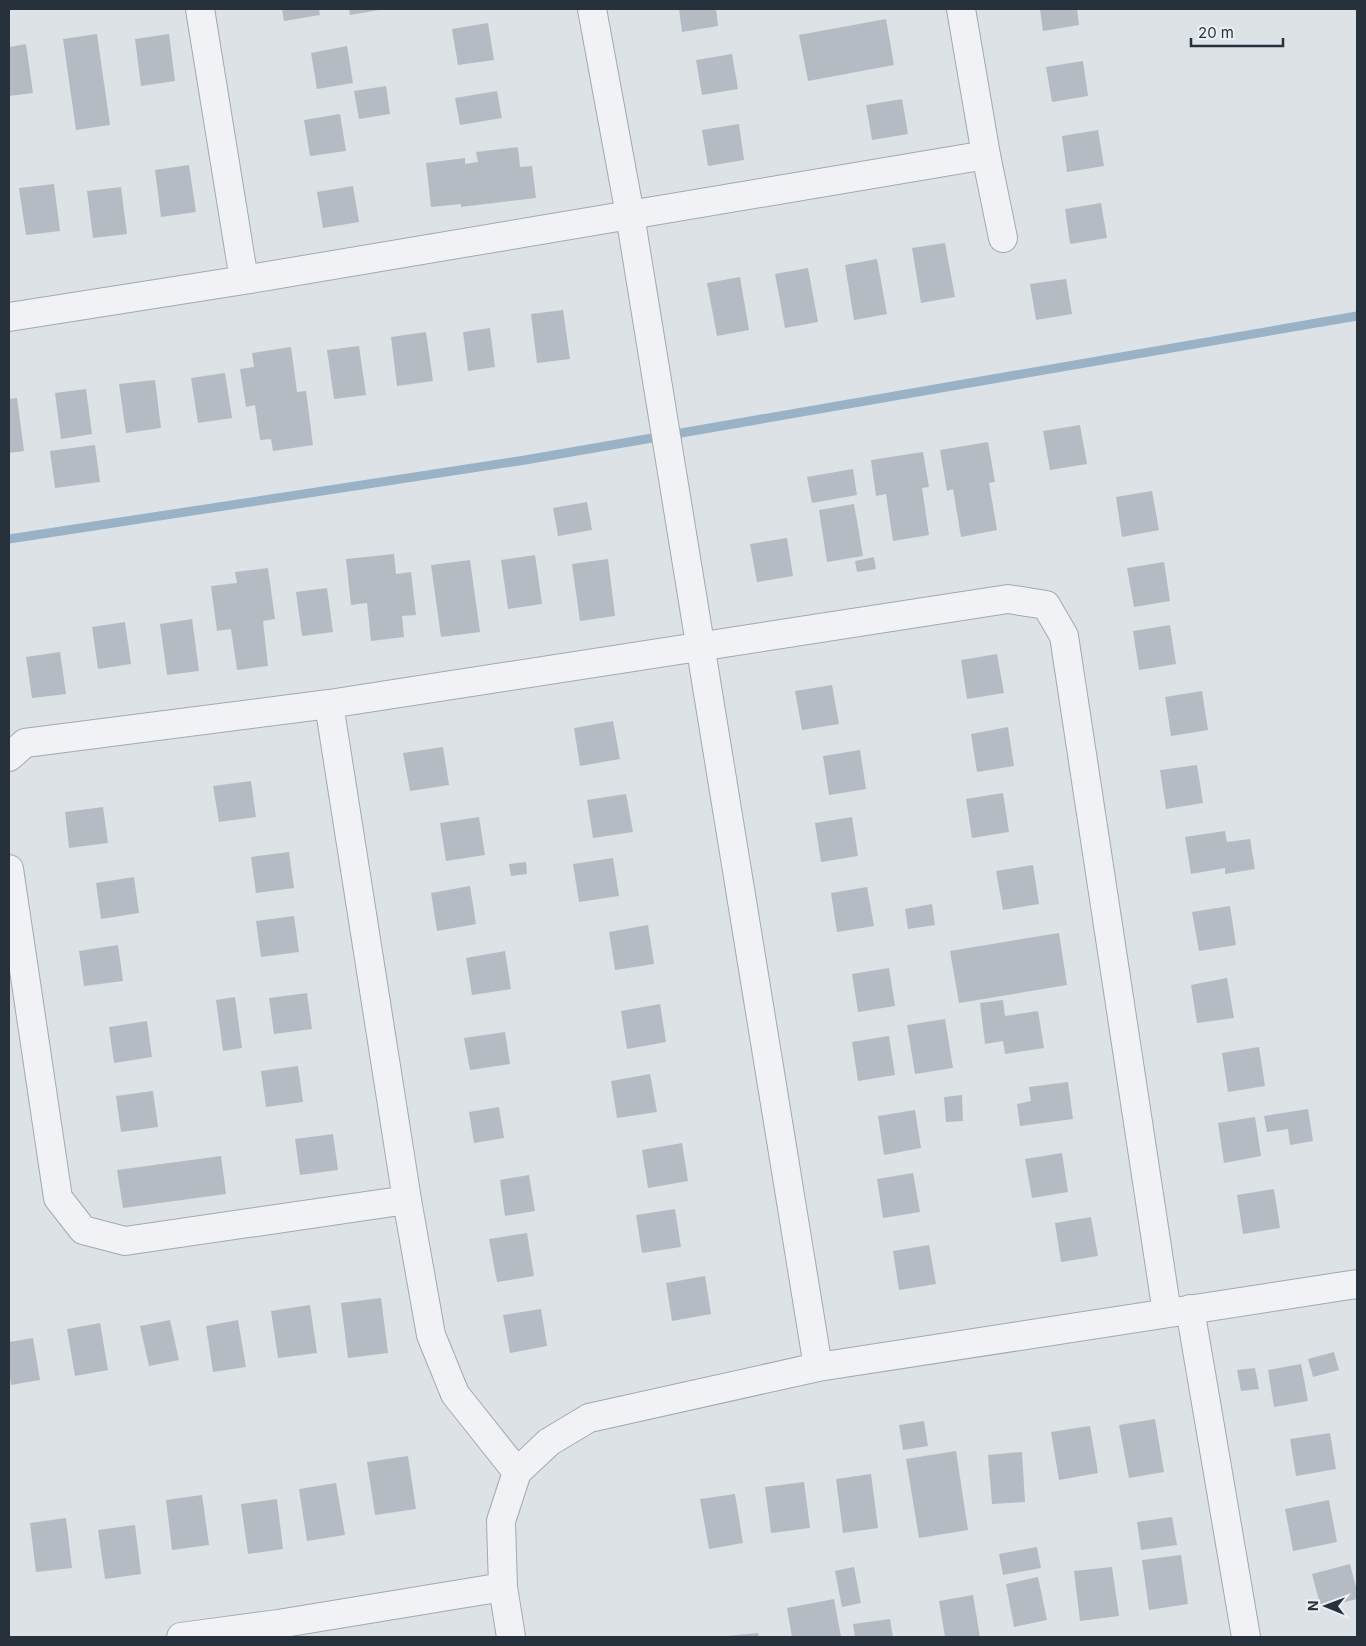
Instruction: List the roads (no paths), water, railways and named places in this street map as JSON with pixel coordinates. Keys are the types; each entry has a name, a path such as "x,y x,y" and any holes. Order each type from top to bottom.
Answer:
{"street":[{"path":"200,9 244,280"},
{"path":"592,9 630,215 818,1367"},
{"path":"961,9 1002,238"},
{"path":"9,317 244,280 986,155"},
{"path":"9,757 26,743 329,704 1008,599 1046,604 1064,636 1179,1311 1246,1637"},
{"path":"329,704 407,1200 431,1335 455,1394 517,1472"},
{"path":"9,869 58,1198 83,1230 125,1241 407,1200"},
{"path":"511,1637 503,1587 501,1521 517,1472 549,1442 589,1418 818,1367 1357,1284"},
{"path":"181,1637 279,1630 503,1587"}],"waterway":[{"path":"9,539 525,460 1357,316"}]}
